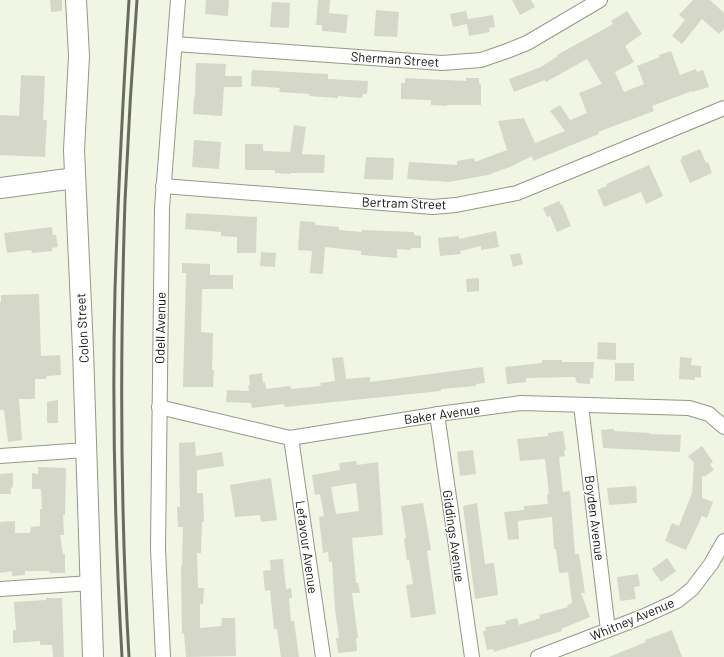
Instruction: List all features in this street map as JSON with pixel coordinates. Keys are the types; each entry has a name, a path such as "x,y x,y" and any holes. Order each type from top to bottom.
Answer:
{"main road":[{"name":"Colon Street","path":"76,0 79,56 74,150 83,350 93,657"},
{"path":"0,188 75,178"}],"street":[{"name":"Odell Avenue","path":"164,657 158,549 162,208 178,0"},
{"name":"Sherman Street","path":"175,44 442,63 481,60 527,43 600,0"},
{"name":"Bertram Street","path":"163,186 433,207 456,205 517,193 724,108"},
{"name":"Baker Avenue","path":"160,407 291,438 437,414 521,403 581,406 689,408 709,414 724,427"},
{"name":"Boyden Avenue","path":"581,406 608,630"},
{"name":"Giddings Avenue","path":"437,414 472,657"},
{"name":"Lefavour Avenue","path":"291,438 323,657"},
{"path":"0,456 86,450"},
{"name":"Whitney Avenue","path":"538,657 677,601 692,588 711,564 724,541"},
{"path":"0,589 91,583"}],"building":[{"path":"50,0 62,0 62,11 51,12"},
{"path":"206,0 229,0 228,16 205,14"},
{"path":"318,0 330,0 329,13 348,15 346,33 322,31 322,25 316,25"},
{"path":"512,0 531,0 535,7 520,15"},
{"path":"693,0 710,0 724,13 724,29 719,34 702,19 682,44 672,36 685,20 679,15"},
{"path":"272,2 290,3 289,28 270,27"},
{"path":"376,10 399,12 397,37 374,36"},
{"path":"466,11 468,19 493,15 495,27 489,28 490,32 469,36 467,24 453,27 450,14"},
{"path":"627,11 642,34 625,46 634,62 615,72 624,92 644,84 637,66 671,51 680,75 696,69 697,72 703,70 709,87 692,91 652,106 654,111 598,132 599,134 533,161 532,156 510,167 488,175 449,182 407,179 409,162 457,165 457,161 474,158 475,162 507,150 498,121 524,118 535,143 565,131 550,111 560,105 570,120 587,113 579,93 602,84 587,59 546,82 545,80 514,92 509,79 541,67 558,56 557,55 613,24 611,21"},
{"path":"196,63 226,64 225,76 242,76 242,87 224,87 222,116 193,114"},
{"path":"252,70 328,74 328,79 368,81 367,94 363,94 362,98 338,96 338,98 279,92 280,88 251,86"},
{"path":"21,75 45,76 43,120 47,120 45,157 0,155 0,115 19,116"},
{"path":"405,78 466,81 466,78 479,78 479,84 481,84 481,105 431,105 431,100 401,99 401,83 405,83"},
{"path":"294,125 306,127 302,154 325,155 324,173 290,174 275,173 275,170 245,170 245,144 263,144 263,151 290,152"},
{"path":"194,140 221,142 219,169 192,167"},
{"path":"700,149 706,163 708,162 712,173 690,183 680,160 682,159 681,157"},
{"path":"366,157 394,158 393,180 364,179"},
{"path":"649,165 663,196 646,204 641,192 604,207 597,190 607,186 606,184"},
{"path":"559,201 561,205 562,204 571,226 557,232 550,216 547,217 543,208"},
{"path":"186,213 257,217 256,253 237,253 237,237 221,236 221,232 185,229"},
{"path":"300,221 315,222 315,225 339,227 339,230 362,232 362,230 414,232 414,235 421,236 421,248 411,248 411,250 397,249 397,258 361,255 361,251 325,247 323,274 310,273 312,251 298,250"},
{"path":"52,227 53,235 56,235 58,247 52,248 52,251 32,253 31,250 7,253 4,233"},
{"path":"496,231 499,247 481,250 481,246 460,251 461,254 440,256 438,238 459,236 459,239"},
{"path":"261,252 276,253 275,267 260,266"},
{"path":"520,253 523,264 513,267 510,255"},
{"path":"182,263 210,264 210,275 233,275 233,289 202,289 201,332 213,333 213,387 183,387 186,273 182,273"},
{"path":"479,278 479,291 467,292 466,279"},
{"path":"39,294 41,356 60,355 61,375 47,376 46,379 35,379 35,399 19,399 22,440 8,442 4,410 0,410 1,295"},
{"path":"598,342 616,343 616,360 597,359"},
{"path":"343,357 346,379 370,377 370,382 483,367 485,383 476,384 476,386 441,389 441,391 285,407 284,404 252,408 251,403 226,402 227,390 249,391 249,375 262,373 263,383 265,382 266,389 290,386 291,389 321,386 320,383 335,381 332,358"},
{"path":"680,357 692,358 691,365 701,366 701,378 695,377 695,380 679,379"},
{"path":"542,360 562,360 562,362 594,362 593,378 590,378 590,384 577,383 575,377 526,378 526,382 507,384 505,367 542,363"},
{"path":"615,363 634,363 634,381 615,381"},
{"path":"58,400 58,423 47,423 47,402"},
{"path":"614,429 614,431 681,435 680,452 603,448 601,430"},
{"path":"563,431 566,450 564,450 565,456 559,457 563,492 570,491 575,554 579,554 585,593 581,593 590,617 561,629 562,631 494,652 493,649 487,650 483,631 486,631 485,627 506,624 505,621 517,618 519,625 540,618 539,615 568,607 567,605 572,603 568,572 559,573 556,549 554,549 552,517 518,521 519,539 508,540 504,512 524,510 524,506 548,504 547,494 549,494 545,459 520,461 517,439 548,436 548,433"},
{"path":"195,442 196,456 222,452 224,466 197,470 197,493 203,493 204,522 202,522 201,553 197,553 198,588 204,588 203,604 200,604 200,628 221,626 222,618 235,618 236,656 186,657 184,633 182,634 181,566 183,527 178,527 177,507 180,507 179,443"},
{"path":"702,446 713,462 710,464 714,470 704,477 702,475 702,498 713,502 707,518 702,516 686,550 665,541 672,523 679,526 692,493 694,463 688,456"},
{"path":"473,450 476,474 460,476 457,452"},
{"path":"356,461 357,465 378,462 383,535 352,538 356,583 358,583 360,593 352,593 358,638 356,638 357,651 338,653 336,638 339,638 335,609 332,561 329,562 328,552 323,553 319,517 324,516 320,494 315,495 312,475 340,470 339,463","holes":["356,483 359,511 336,514 331,487"]},
{"path":"38,467 66,468 65,515 63,515 64,535 60,535 63,554 65,554 65,573 50,573 50,571 25,571 25,575 12,576 12,571 0,573 0,522 15,521 15,533 30,533 31,527 40,526 40,509 42,509 41,489 32,489 32,473 38,474"},
{"path":"13,473 13,488 11,487 11,494 0,494 0,474"},
{"path":"271,478 277,520 261,522 260,515 235,517 230,485"},
{"path":"636,486 637,503 609,505 607,488"},
{"path":"423,503 431,550 427,551 436,614 411,618 406,585 413,584 409,560 407,560 404,539 406,538 401,506"},
{"path":"477,503 485,564 494,563 498,595 475,599 463,506"},
{"path":"667,558 676,571 661,582 652,569"},
{"path":"283,559 286,589 291,588 292,598 289,598 291,621 294,621 299,657 281,657 277,629 274,629 270,590 265,591 263,571 271,570 270,560"},
{"path":"638,574 640,586 634,587 636,599 620,601 617,577"},
{"path":"46,598 62,598 64,657 53,657 52,645 40,645 40,641 13,643 13,630 16,630 14,602 46,600"},
{"path":"672,630 682,657 609,657 646,642 645,640"}],"railway":[{"path":"122,657 115,474 114,336 119,181 129,0"},
{"path":"129,657 122,486 122,315 126,176 137,0"}]}
